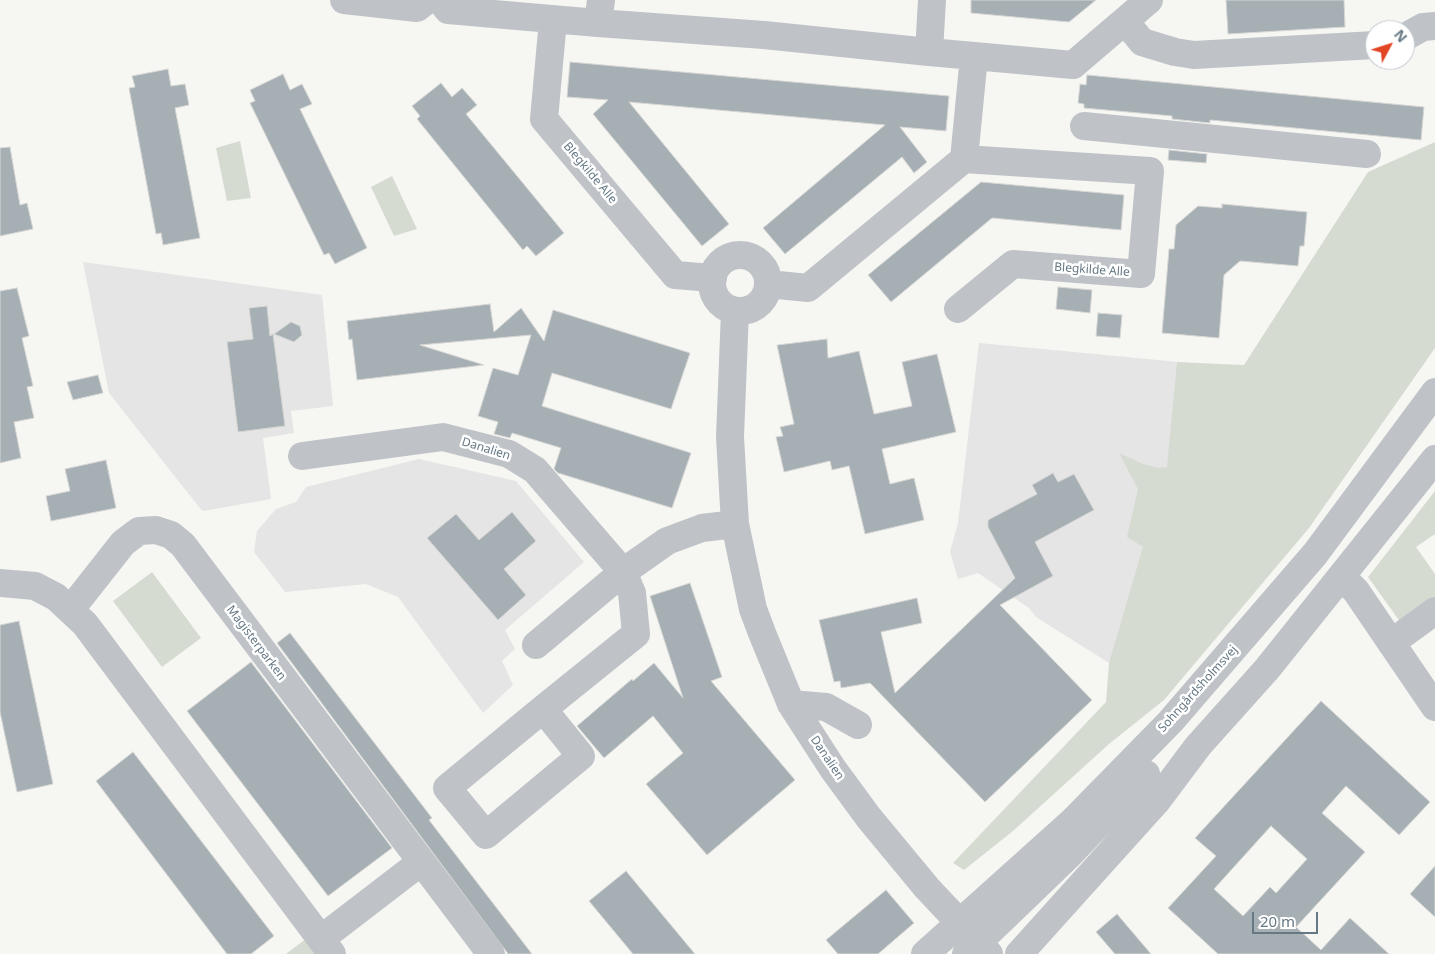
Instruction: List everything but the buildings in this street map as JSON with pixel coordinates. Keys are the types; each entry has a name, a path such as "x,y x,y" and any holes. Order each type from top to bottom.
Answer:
{"street":[{"path":"344,0 417,8 427,0"},
{"path":"440,0 448,10 553,20 600,12 764,35 1073,65 1149,0"},
{"path":"930,52 932,0"},
{"name":"Blegkilde Alle","path":"553,20 544,119 675,275 712,278"},
{"path":"1125,21 1142,42 1175,52 1194,55 1365,45"},
{"path":"1415,31 1423,27 1435,26"},
{"path":"964,159 974,56"},
{"path":"1084,126 1367,154"},
{"name":"Blegkilde Alle","path":"958,309 1014,264 1141,274 1150,171 1150,132"},
{"path":"768,284 808,288 964,159 1150,171"},
{"path":"745,256 760,264 765,271 768,284 766,295 760,303 753,308 735,311 720,303 715,296 712,278 715,270 728,258 745,256"},
{"name":"Danalien","path":"735,311 730,437 735,524 753,609 791,704 833,769 869,818 973,943"},
{"name":"Sohngårdsholmsvej","path":"925,954 973,943 1072,822 1170,722 1315,554 1435,392"},
{"path":"973,943 1104,820 1250,659 1327,566 1435,424"},
{"name":"Danalien","path":"302,456 443,437 509,454 535,470 623,572 632,593 636,634 544,709"},
{"path":"1019,954 1156,802 1198,746 1267,670 1435,459"},
{"path":"536,644 623,572 666,541 702,528 735,524"},
{"name":"Magisterparken","path":"71,609 123,543 139,531 156,530 171,535 183,545 491,954"},
{"path":"1342,577 1356,591 1435,707"},
{"path":"0,583 35,586 56,597 85,624 327,946 421,862"},
{"path":"1391,643 1435,611"},
{"path":"791,704 826,707 858,725"},
{"path":"544,709 581,756 486,835 447,788 544,709"}],"shaded area":[{"path":"240,141 251,198 227,201 216,148"},
{"path":"1435,142 1435,348 1309,528 1164,700 1109,744 1013,831 964,870 953,863 1106,702 1109,663 1143,547 1127,537 1138,489 1119,453 1143,464 1158,468 1167,467 1177,362 1244,365 1368,172"},
{"path":"392,176 417,229 394,236 371,187"},
{"path":"83,262 322,295 333,406 291,411 294,433 263,438 271,499 203,511 199,507 109,393"},
{"path":"979,343 1263,370 1144,685 1036,617 1029,608 978,573 958,579 950,552 958,523"},
{"path":"419,459 516,481 584,562 505,630 515,649 502,661 513,685 483,713 398,597 366,584 285,592 254,552 257,531 276,509 296,502 306,487"},
{"path":"1435,491 1435,534 1416,547 1435,574 1435,598 1401,623 1368,577"},
{"path":"152,572 201,638 162,667 113,601"},
{"path":"307,938 318,954 286,954"}]}
